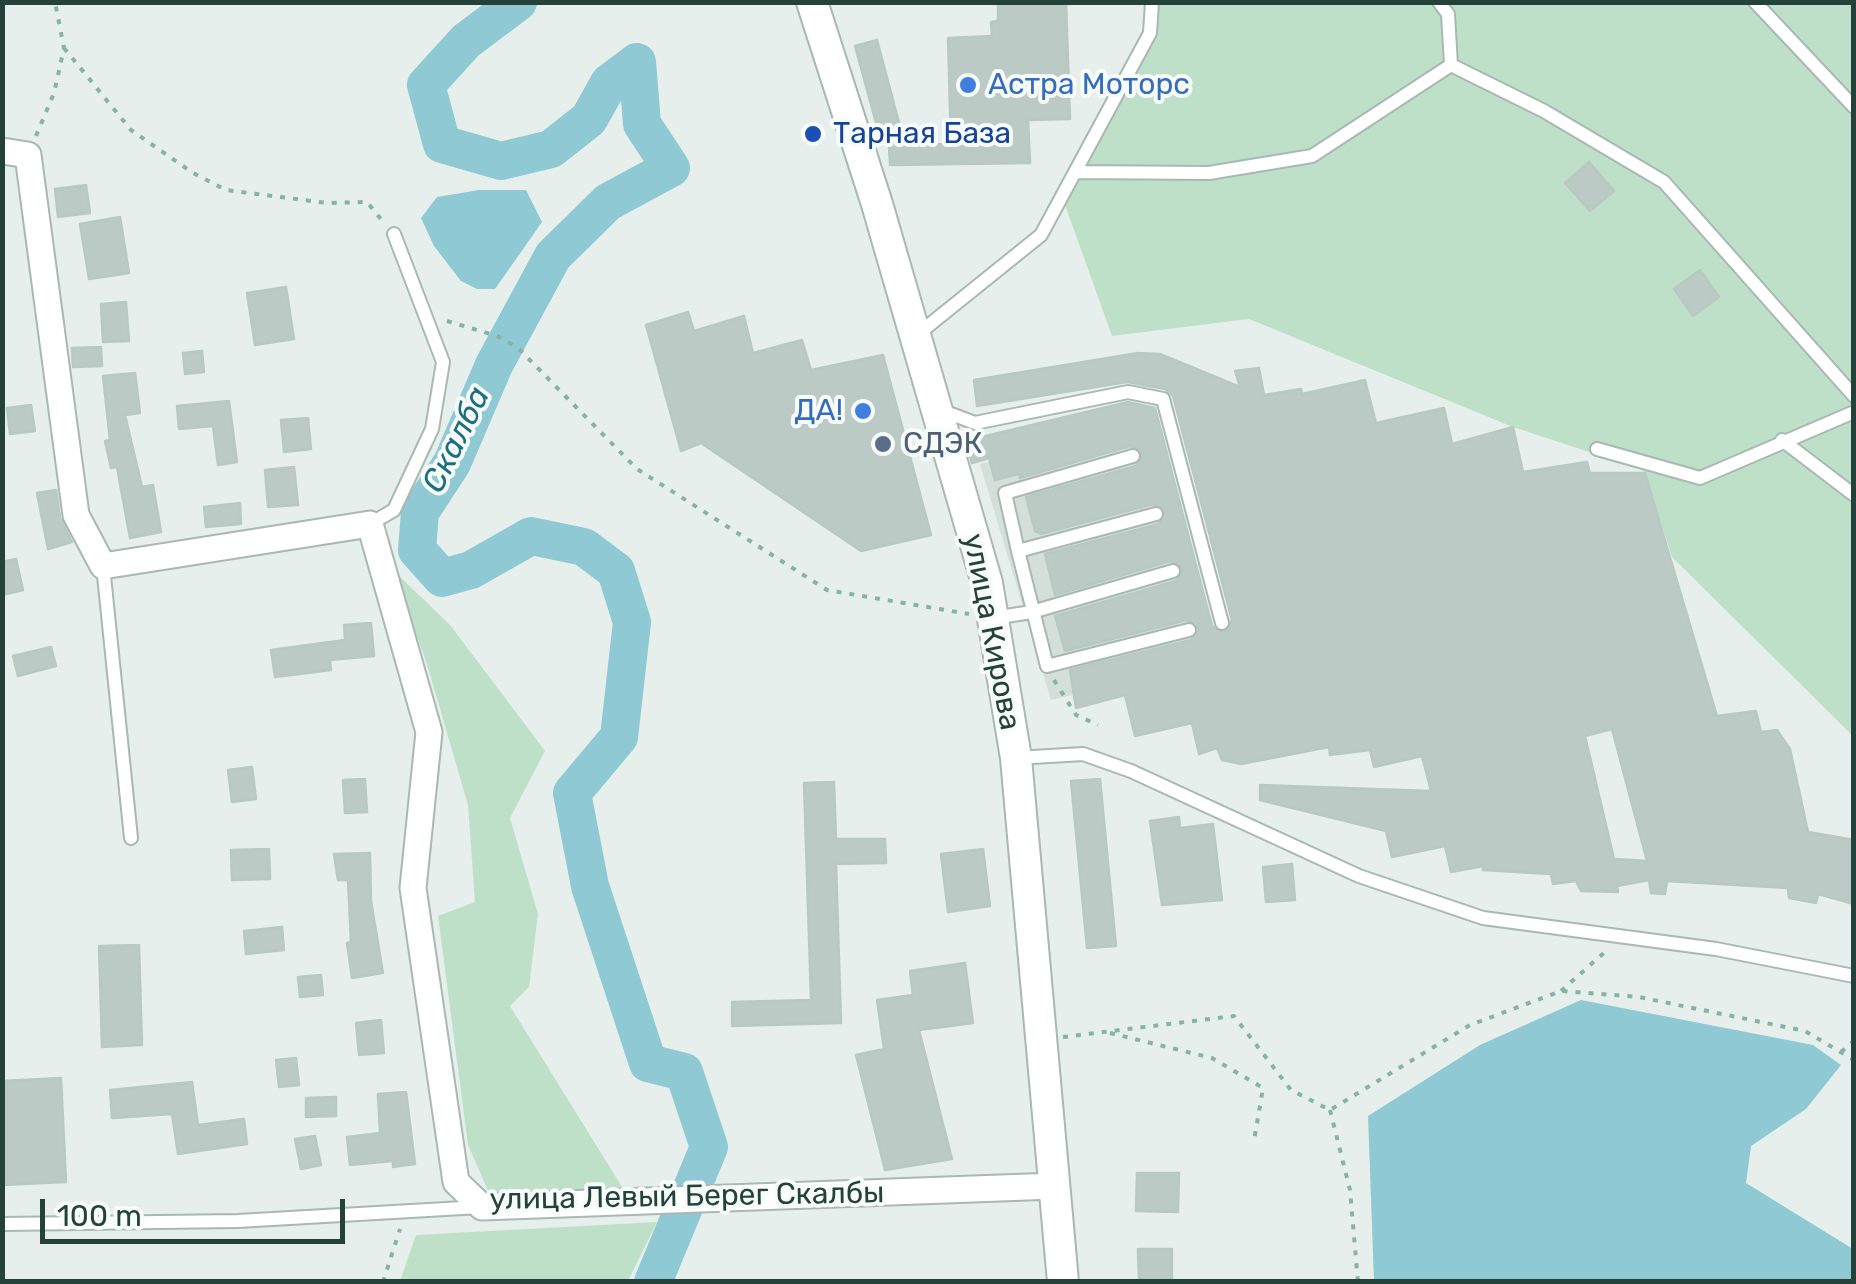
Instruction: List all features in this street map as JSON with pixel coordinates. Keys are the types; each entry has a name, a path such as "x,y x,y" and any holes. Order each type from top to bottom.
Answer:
{"street":[{"name":"улица Кирова","path":"812,2 916,336 993,618 1016,758 1063,1282"},
{"path":"15,153 76,515 103,566 370,524"},
{"name":"улица Левый Берег Скалбы","path":"370,524 429,732 413,888 456,1182 482,1207 1055,1186"}],"lane":[{"path":"916,336 1040,235 1150,33 1152,2"},
{"path":"1439,2 1448,14 1451,64"},
{"path":"1756,2 1854,107"},
{"path":"1074,172 1209,173 1312,156 1451,64"},
{"path":"1451,64 1544,111 1664,182 1854,396"},
{"path":"370,524 394,510 432,429 443,362 394,234"},
{"path":"936,408 975,422 1128,392 1162,399 1222,623"},
{"path":"1597,449 1700,478 1854,412"},
{"path":"1782,440 1854,495"},
{"path":"1134,456 1005,493 1047,666 1190,630"},
{"path":"1018,551 1156,514"},
{"path":"103,566 130,838"},
{"path":"993,618 1032,612 1173,571"},
{"path":"1016,758 1083,754 1132,772 1359,876 1483,918 1626,936 1854,976"},
{"path":"2,1224 238,1221 482,1207"}],"path":[{"path":"15,153 54,92 64,48 55,2"},
{"path":"64,48 130,130 193,173 226,190 281,199 367,202 394,234"},
{"path":"426,315 497,336 518,348 637,469 827,590 993,618"},
{"path":"1047,666 1064,702 1076,715 1098,725"},
{"path":"1330,1110 1470,1025 1561,991 1626,936"},
{"path":"1561,991 1639,998 1805,1031 1854,1060"},
{"path":"1044,1040 1234,1016 1291,1090 1330,1110 1350,1190 1358,1282"},
{"path":"1106,1032 1212,1058 1262,1088 1254,1141"},
{"path":"1841,1052 1854,1042"},
{"path":"382,1282 390,1252 409,1211"}],"shaded area":[{"path":"1157,417 1221,659 1051,700 980,464"}],"green space":[{"path":"1152,3 1853,3 1853,736 1672,557 1644,470 1513,427 1249,319 1112,336 1064,202 1150,33"},
{"path":"393,570 450,625 545,751 510,818 538,914 529,987 510,1006 622,1187 490,1195 468,1145 438,916 475,902 468,805 427,664"},
{"path":"657,1222 628,1281 400,1281 416,1235"}],"water":[{"path":"479,190 526,190 542,222 495,289 477,289 461,281 434,246 421,218 437,197"},
{"path":"1581,1000 1813,1045 1841,1065 1806,1109 1751,1146 1746,1183 1853,1249 1853,1281 1374,1281 1368,1116 1480,1045"}],"building":[{"path":"998,2 1066,2 1070,119 1028,120 1030,163 890,165 888,127 878,130 855,46 877,40 905,145 951,144 948,38 992,36 991,22 998,21"},
{"path":"1589,162 1614,191 1590,211 1565,183"},
{"path":"86,185 90,213 58,217 55,189"},
{"path":"120,217 129,273 89,279 80,224"},
{"path":"1700,270 1719,297 1693,316 1674,289"},
{"path":"286,287 294,339 255,345 247,293"},
{"path":"126,302 129,341 103,342 101,304"},
{"path":"688,312 694,331 744,316 753,353 802,340 811,370 883,355 931,535 861,551 701,443 681,451 646,325"},
{"path":"101,347 102,366 73,367 72,348"},
{"path":"202,351 204,372 185,374 183,353"},
{"path":"1138,353 1160,354 1240,387 1235,371 1259,368 1264,395 1301,389 1302,394 1365,380 1376,423 1444,408 1452,444 1513,427 1523,472 1587,462 1590,473 1645,473 1717,716 1756,711 1761,732 1777,730 1790,749 1808,832 1854,840 1854,904 1818,894 1816,903 1789,898 1788,888 1667,881 1665,894 1651,893 1649,880 1617,886 1618,892 1581,891 1576,881 1553,884 1551,874 1483,870 1483,866 1451,872 1445,846 1392,857 1386,831 1260,800 1260,785 1431,791 1422,756 1374,767 1370,750 1330,755 1329,747 1241,764 1222,760 1217,748 1199,754 1192,723 1135,736 1125,695 1076,708 1070,670 1191,640 1199,629 1187,620 1065,651 1055,616 1176,581 1183,569 1170,561 1055,595 1045,554 1159,524 1165,510 1153,504 1041,534 1035,531 1026,497 1136,466 1142,452 1130,446 1020,478 1019,474 995,480 989,458 972,463 965,441 1128,402 1155,408 1212,626 1224,633 1232,620 1173,396 1165,389 1127,382 977,406 974,380","holes":["1612,729 1647,861 1614,859 1585,736"]},
{"path":"135,373 140,413 125,415 142,487 153,485 161,532 130,538 117,467 111,468 105,441 110,440 103,376"},
{"path":"229,401 237,462 218,465 213,426 179,429 177,406"},
{"path":"31,405 35,431 10,434 7,408"},
{"path":"308,418 311,449 284,452 281,420"},
{"path":"294,467 298,505 268,507 265,470"},
{"path":"56,490 60,518 72,542 48,549 37,493"},
{"path":"240,503 241,524 206,527 204,507"},
{"path":"16,559 23,590 2,595 2,562"},
{"path":"371,623 374,656 330,660 331,670 275,677 271,650 345,640 344,625"},
{"path":"51,647 56,666 18,676 13,656"},
{"path":"252,767 256,799 232,802 228,770"},
{"path":"365,779 367,812 345,813 343,780"},
{"path":"1100,779 1116,946 1087,948 1071,781"},
{"path":"834,782 836,839 885,839 886,863 836,864 841,1023 732,1026 732,1002 811,1000 804,783"},
{"path":"1179,817 1180,828 1213,824 1222,900 1162,905 1150,821"},
{"path":"269,849 270,879 232,880 231,850"},
{"path":"983,849 990,906 948,912 941,854"},
{"path":"370,853 371,901 383,973 352,978 347,943 351,942 348,880 338,880 334,854"},
{"path":"1292,864 1295,900 1266,902 1263,867"},
{"path":"282,927 284,950 246,954 244,931"},
{"path":"139,945 142,1045 102,1047 99,946"},
{"path":"965,963 973,1023 919,1030 952,1159 885,1170 856,1055 884,1049 877,1000 913,995 910,971"},
{"path":"321,975 323,995 300,997 298,977"},
{"path":"381,1020 384,1053 359,1055 356,1023"},
{"path":"296,1058 299,1085 279,1087 276,1060"},
{"path":"61,1078 66,1182 2,1185 2,1081"},
{"path":"192,1082 198,1125 244,1119 247,1144 178,1154 172,1114 112,1118 110,1090"},
{"path":"406,1092 415,1164 393,1167 393,1161 350,1165 347,1137 380,1133 378,1094"},
{"path":"336,1097 336,1116 306,1117 306,1098"},
{"path":"315,1136 321,1165 301,1169 295,1139"},
{"path":"1137,1173 1179,1173 1178,1212 1136,1211"},
{"path":"1138,1249 1172,1249 1172,1282 1139,1282"}],"waterway":[{"name":"Скалба","path":"518,2 466,41 426,85 442,144 501,161 551,149 589,119 609,83 637,62 642,124 671,168 608,202 553,256 494,365 452,463 420,512 417,550 442,578 471,570 531,536 584,547 616,571 632,622 619,737 572,793 590,886 648,1063 684,1072 709,1147 653,1282"}],"place":[{"name":"Астра Моторс","path":"968,85"},
{"name":"Тарная База","path":"813,134"},
{"name":"ДА!","path":"863,411"},
{"name":"СДЭК","path":"883,444"}]}
